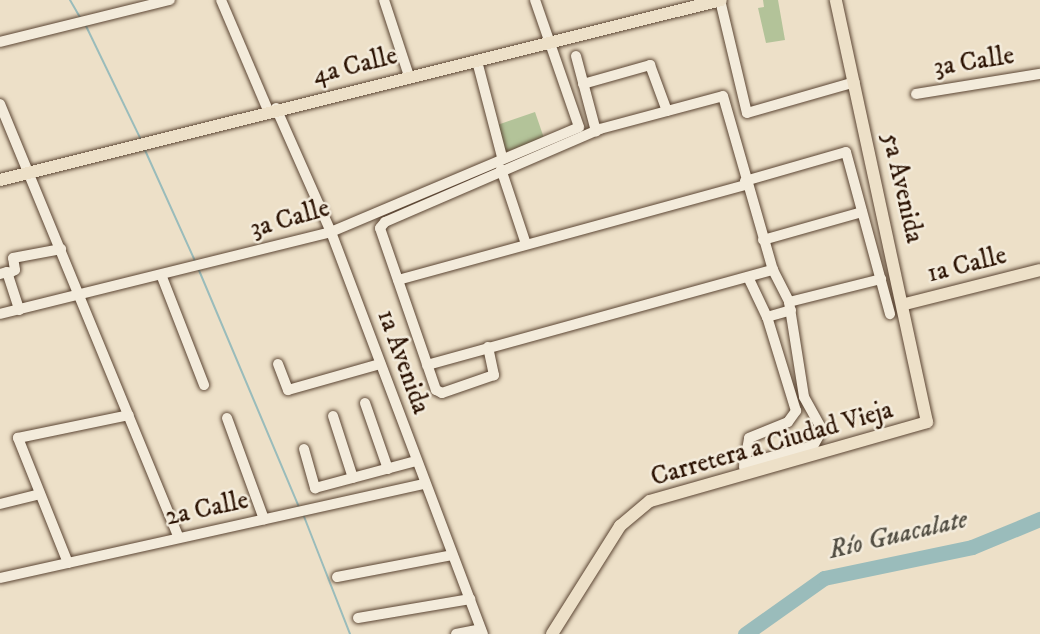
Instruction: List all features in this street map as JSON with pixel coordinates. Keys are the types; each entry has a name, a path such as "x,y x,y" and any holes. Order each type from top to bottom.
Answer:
{"main road":[{"name":"4a Calle","path":"0,180 272,109 477,61 720,0"},
{"name":"5a Avenida","path":"836,0 905,304 927,422"},
{"name":"1a Calle","path":"905,304 1040,270"},
{"name":"Carretera a Ciudad Vieja","path":"552,634 620,526 650,501 744,469 927,422"}],"street":[{"path":"0,42 84,24 170,0"},
{"name":"1a Avenida","path":"221,0 331,232 424,484 482,632"},
{"path":"384,0 408,76"},
{"path":"535,0 546,43"},
{"path":"720,0 745,111 855,82"},
{"name":"3a Calle","path":"0,314 187,271 331,232 502,163 579,127 546,43"},
{"path":"576,56 596,131"},
{"path":"477,61 502,163 526,244"},
{"path":"583,84 650,65 667,111"},
{"name":"3a Calle","path":"916,94 1040,74"},
{"name":"3a Calle","path":"502,163 596,131 723,96 745,183"},
{"path":"0,104 179,538"},
{"path":"398,280 745,183 846,152 891,314"},
{"path":"488,347 496,373 442,393 427,365 380,228 385,222 502,163"},
{"path":"744,469 820,440 822,430 804,397 790,306 773,270 745,183"},
{"path":"763,240 862,212"},
{"path":"19,310 4,274 15,270 13,258 61,249"},
{"path":"427,365 773,270"},
{"path":"162,277 204,385"},
{"path":"744,469 749,438 788,422 796,411 767,317 748,277"},
{"path":"767,317 790,306 881,279"},
{"path":"278,364 288,390 380,364"},
{"path":"366,403 388,469"},
{"path":"68,563 18,438 129,415"},
{"path":"333,416 352,478"},
{"path":"227,418 264,519"},
{"path":"304,449 315,488 416,461"},
{"name":"2a Calle","path":"0,578 424,484"},
{"path":"0,504 40,494"},
{"path":"337,577 452,555"},
{"path":"358,618 470,599"},
{"path":"456,634 482,632"}],"green space":[{"path":"763,0 778,0 785,40 766,43 758,8 764,7"},
{"path":"535,112 544,138 504,152 495,126"}],"waterway":[{"path":"70,0 81,19"},
{"path":"86,26 141,140"},
{"path":"144,148 196,263"},
{"path":"198,268 300,509"},
{"path":"303,514 350,634"},
{"name":"Río Guacalate","path":"745,634 824,578 972,547 1040,519"}]}
